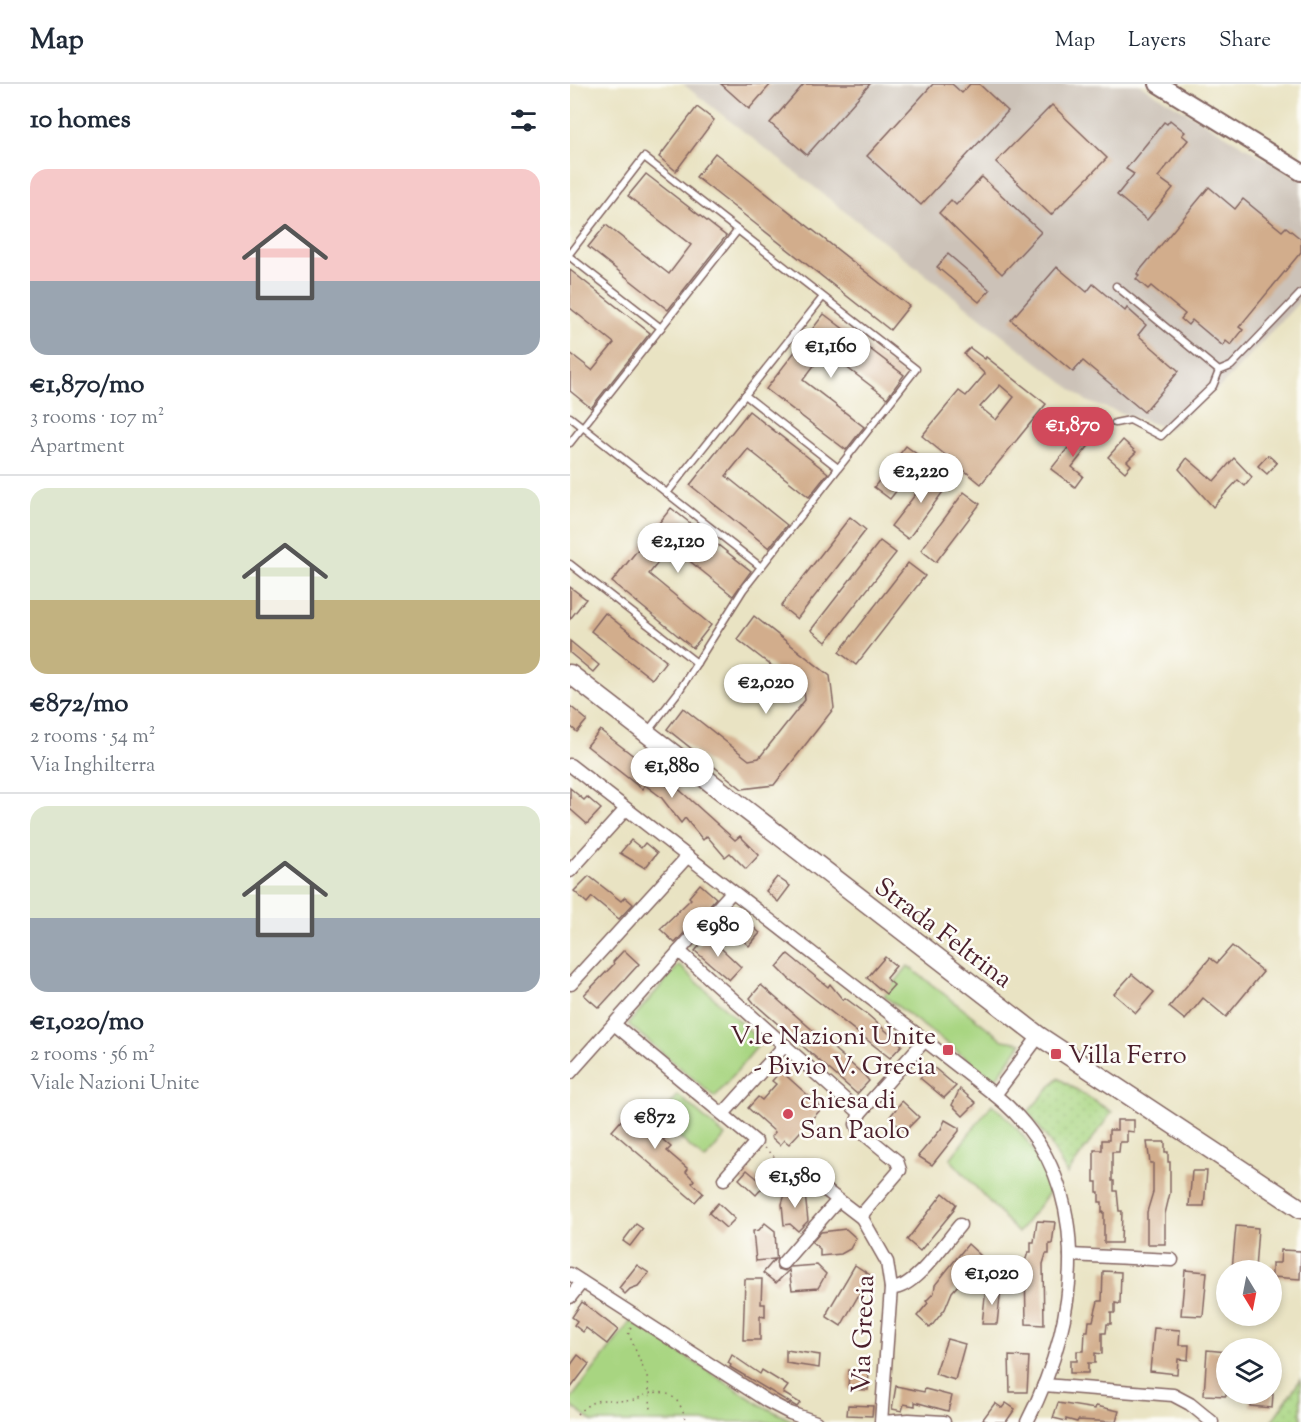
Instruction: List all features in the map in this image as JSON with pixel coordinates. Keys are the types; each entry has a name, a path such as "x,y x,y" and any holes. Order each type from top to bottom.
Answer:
{"main road":[{"path":"1158,84 1301,172"},
{"name":"Strada Feltrina","path":"570,674 1039,1036 1301,1209"}],"street":[{"path":"570,765 925,1040 1024,1121 1054,1170 1067,1210 1070,1255 1066,1301 1055,1352 1044,1385 1027,1422"},
{"path":"570,871 626,809"},
{"path":"571,984 687,857"},
{"path":"570,1073 732,892"},
{"path":"680,949 860,1113"},
{"path":"614,1024 756,1142 724,1179"},
{"path":"994,1095 1039,1036"},
{"path":"862,1218 864,1212 900,1170 897,1161 858,1129 856,1124 860,1113 925,1040"},
{"path":"723,1114 785,1045"},
{"name":"Via Grecia","path":"806,1175 862,1218 887,1262 891,1288 881,1422"},
{"path":"783,1263 838,1200"},
{"path":"891,1288 903,1286 915,1278 960,1225"},
{"path":"1070,1255 1172,1260"},
{"path":"570,1274 767,1401 790,1413 816,1422"},
{"path":"570,1297 582,1282"},
{"path":"1044,1385 1173,1395 1190,1404 1212,1422"},
{"path":"881,1422 909,1419 944,1422"}],"lane":[{"path":"646,734 697,663 743,590 916,369 644,156 570,255 661,328"},
{"path":"570,443 738,230"},
{"path":"1116,286 1219,371"},
{"path":"1115,423 1130,420 1161,436 1213,386 1219,371 1231,366 1301,293"},
{"path":"667,493 824,297"},
{"path":"745,395 838,468"},
{"path":"570,417 761,567"},
{"path":"570,564 697,663"}],"path":[{"path":"638,1317 628,1332 643,1365 651,1409"},
{"path":"577,1414 594,1401 612,1398 635,1400 650,1394 669,1394 675,1397 687,1422"}],"shaded area":[{"path":"683,84 1139,84 1301,180 1301,300 1222,385 1169,429 1088,402"}],"green space":[{"path":"679,965 761,1042 715,1097 628,1024"},
{"path":"908,966 1003,1040 1022,1043 995,1080 884,996"},
{"path":"1058,1078 1112,1112 1067,1174 1049,1141 1028,1112"},
{"path":"678,1095 725,1136 705,1160 658,1119"},
{"path":"992,1104 1028,1142 1042,1165 1052,1189 1018,1233 950,1159"},
{"path":"631,1321 759,1404 795,1422 593,1422 570,1405 570,1400"},
{"path":"1301,1379 1301,1422 1271,1422"}],"building":[{"path":"721,84 771,84 749,109"},
{"path":"804,84 870,84 807,155 770,123"},
{"path":"933,84 952,84 962,93 970,84 979,84 1008,111 921,205 867,156"},
{"path":"1052,105 1107,158 1051,215 996,162"},
{"path":"697,107 714,120 676,171 659,157"},
{"path":"1170,120 1185,132 1182,135 1188,140 1158,177 1173,188 1147,220 1117,195 1134,174 1126,169 1164,122 1167,124"},
{"path":"715,153 909,306 890,330 696,177"},
{"path":"646,174 726,236 668,310 588,247 606,225 669,274 691,245 628,196"},
{"path":"982,177 1041,232 1002,274 939,213 951,200 956,205"},
{"path":"1209,187 1235,209 1243,199 1282,231 1286,227 1301,239 1301,252 1239,327 1243,330 1231,345 1226,341 1223,346 1192,320 1188,325 1181,319 1185,314 1151,286 1148,289 1136,279 1139,276 1137,274"},
{"path":"948,254 990,290 979,302 937,267"},
{"path":"1057,267 1087,292 1093,284 1125,311 1127,308 1146,325 1138,335 1179,371 1144,412 1083,361 1073,372 1011,320"},
{"path":"570,270 650,333 591,408 570,391 570,353 592,370 614,343 570,308"},
{"path":"824,314 904,375 887,398 825,351 803,380 864,427 846,450 766,389"},
{"path":"970,348 985,359 986,357 1046,404 981,484 922,436 959,391 966,396 985,374 964,354","holes":["1000,385 1014,397 996,420 980,407"]},
{"path":"749,411 828,473 809,497 748,449 726,476 787,525 769,548 690,485"},
{"path":"1083,429 1095,438 1072,467 1083,476 1075,487 1051,469"},
{"path":"1123,440 1136,452 1127,461 1131,465 1125,472 1108,457"},
{"path":"906,446 922,458 890,499 874,487"},
{"path":"1268,455 1277,463 1267,474 1258,466"},
{"path":"1187,458 1214,481 1234,458 1252,477 1245,486 1238,480 1213,507 1179,469"},
{"path":"935,469 951,481 908,539 891,526"},
{"path":"964,492 980,504 936,562 921,550"},
{"path":"671,508 751,571 733,596 671,546 649,574 711,625 693,648 612,582"},
{"path":"850,517 866,530 797,619 781,606"},
{"path":"880,541 896,553 826,642 811,630"},
{"path":"908,563 925,576 856,665 839,652"},
{"path":"570,587 586,599 570,619"},
{"path":"605,613 666,661 652,679 591,631"},
{"path":"754,616 830,676 834,708 774,785 742,789 667,729 683,708 749,760 759,758 805,700 804,691 737,639"},
{"path":"570,641 599,665 593,672 570,653"},
{"path":"570,706 587,720 577,732 570,726"},
{"path":"600,730 657,774 655,775 670,788 673,784 735,840 740,836 759,855 746,869 730,853 725,857 707,836 703,840 685,818 681,823 661,797 645,785 642,789 587,746"},
{"path":"570,788 584,800 587,797 601,809 587,824 570,809"},
{"path":"631,840 641,848 645,843 657,853 645,868 620,853"},
{"path":"589,876 621,901 625,897 633,904 619,919 592,897 587,903 574,891"},
{"path":"777,877 790,886 778,902 766,891"},
{"path":"700,884 716,898 675,943 660,929 691,899 689,897"},
{"path":"737,913 760,933 749,946 726,925"},
{"path":"708,936 741,967 729,980 695,951"},
{"path":"1232,946 1263,972 1226,1017 1203,998 1185,1020 1169,1007 1210,958 1217,963"},
{"path":"624,950 639,964 599,1008 584,995 614,964 613,962"},
{"path":"788,954 828,987 830,984 843,1000 845,998 868,1015 902,1045 890,1058 788,978 777,967"},
{"path":"885,957 896,966 886,978 894,985 886,994 867,978"},
{"path":"1132,974 1154,992 1136,1013 1114,994"},
{"path":"761,985 865,1076 869,1081 857,1094 754,1003 750,998"},
{"path":"932,1066 956,1086 944,1098 920,1078"},
{"path":"781,1071 822,1108 789,1144 784,1140 780,1145 771,1137 775,1132 748,1108 758,1097 762,1100 776,1084 772,1081"},
{"path":"960,1089 976,1103 963,1116 952,1105"},
{"path":"902,1101 919,1117 905,1131 889,1118"},
{"path":"633,1107 639,1112 641,1109 655,1121 652,1124 667,1136 663,1140 671,1147 667,1151 688,1169 686,1172 694,1180 692,1183 703,1193 695,1202 612,1131"},
{"path":"945,1120 959,1128 959,1131 932,1165 918,1156 941,1129"},
{"path":"1117,1120 1134,1120 1134,1132 1127,1131 1127,1142 1120,1142 1119,1152 1112,1152 1112,1181 1114,1181 1114,1191 1117,1191 1119,1211 1122,1211 1121,1243 1104,1243 1104,1212 1102,1213 1102,1202 1099,1202 1097,1182 1094,1182 1094,1150 1102,1150 1102,1140 1109,1140 1109,1130 1117,1130"},
{"path":"1147,1142 1165,1142 1165,1152 1168,1152 1168,1162 1170,1162 1170,1193 1165,1214 1165,1244 1147,1244 1147,1212 1153,1192 1153,1163 1150,1163"},
{"path":"747,1170 765,1185 756,1195 739,1179"},
{"path":"1192,1171 1207,1171 1204,1206 1189,1206"},
{"path":"795,1186 805,1194 808,1221 798,1231 790,1224 784,1225 782,1204 785,1194 789,1194"},
{"path":"943,1193 956,1204 954,1210 920,1251 907,1240"},
{"path":"718,1203 735,1219 726,1228 709,1213"},
{"path":"1037,1221 1055,1222 1052,1244 1049,1244 1049,1254 1046,1254 1043,1264 1044,1325 1026,1324 1025,1262 1028,1252 1031,1252 1031,1242 1034,1242"},
{"path":"765,1223 775,1231 777,1269 785,1271 790,1267 817,1265 826,1274 818,1288 792,1290 789,1270 776,1283 763,1273 775,1259 756,1261 753,1231 759,1230"},
{"path":"636,1224 643,1229 630,1246 623,1241"},
{"path":"1236,1226 1258,1228 1256,1260 1233,1260"},
{"path":"846,1229 856,1238 850,1249 841,1254 820,1256 820,1249 812,1242 821,1232"},
{"path":"968,1244 981,1256 979,1261 952,1292 945,1309 930,1328 917,1316 934,1293 935,1285"},
{"path":"1281,1250 1301,1251 1300,1279 1282,1278"},
{"path":"637,1265 649,1273 638,1286 625,1294 619,1288"},
{"path":"855,1265 870,1275 841,1326 827,1317 828,1311"},
{"path":"1185,1270 1207,1272 1203,1316 1181,1315"},
{"path":"1103,1271 1121,1272 1120,1304 1115,1303 1115,1313 1111,1313 1111,1324 1107,1324 1106,1333 1102,1333 1102,1354 1095,1353 1095,1363 1088,1363 1088,1373 1070,1373 1070,1361 1077,1361 1077,1351 1084,1351 1085,1331 1088,1331 1089,1321 1093,1321 1098,1301 1102,1301"},
{"path":"745,1279 762,1279 761,1304 765,1304 765,1317 760,1316 760,1340 743,1340"},
{"path":"986,1288 1001,1288 997,1324 982,1324"},
{"path":"582,1302 618,1330 607,1344 586,1328 583,1332 574,1325 577,1321 572,1317"},
{"path":"1154,1328 1180,1330 1179,1345 1189,1345 1188,1360 1178,1359 1177,1374 1150,1371"},
{"path":"947,1339 965,1344 955,1380 935,1374"},
{"path":"786,1350 820,1355 819,1368 786,1363"},
{"path":"1207,1350 1216,1351 1216,1396 1204,1395"},
{"path":"578,1355 589,1364 570,1389 570,1366"},
{"path":"732,1355 760,1374 762,1370 788,1386 783,1393 800,1403 797,1407 730,1367 728,1363"},
{"path":"1009,1356 1029,1357 1027,1392 1010,1392"},
{"path":"849,1370 869,1371 868,1390 848,1389"},
{"path":"896,1386 924,1392 925,1389 952,1396 948,1411 915,1402 915,1406 904,1404 902,1411 892,1409"},
{"path":"995,1403 1002,1408 1006,1403 1015,1409 1006,1422 988,1422 983,1419"},
{"path":"1058,1403 1095,1409 1096,1406 1119,1411 1116,1422 1078,1420 1077,1422 1066,1419 1066,1421 1053,1418"},
{"path":"1250,1404 1272,1404 1272,1408 1250,1406"},
{"path":"848,1405 873,1406 872,1416 847,1415"}],"place":[{"name":"V.le Nazioni Unite - Bivio V. Grecia","path":"948,1050"},
{"name":"Villa Ferro","path":"1056,1054"},
{"name":"chiesa di San Paolo","path":"788,1114"}]}
